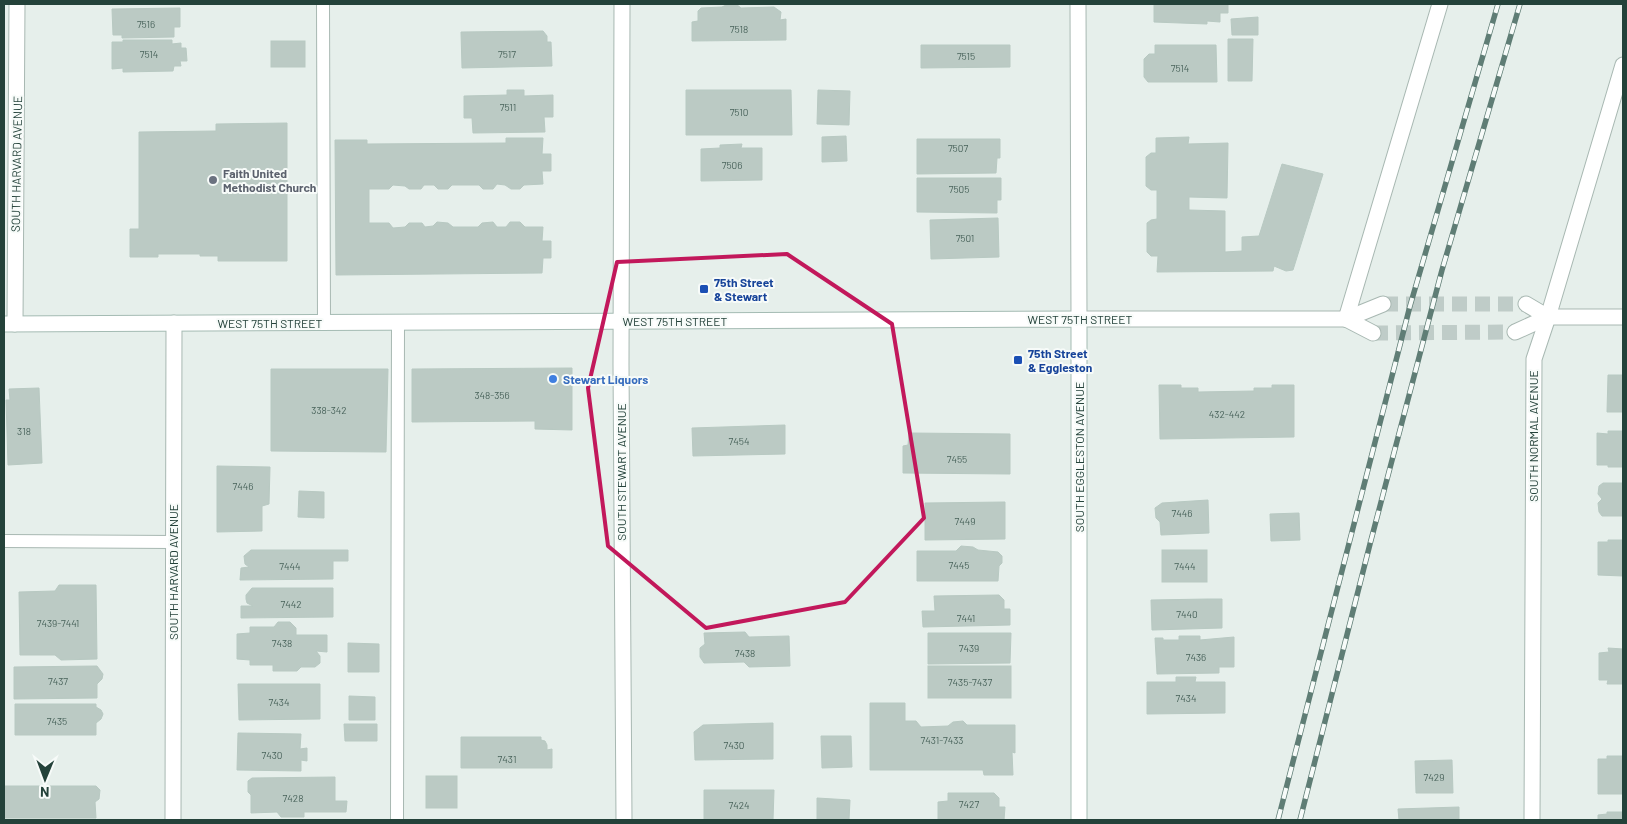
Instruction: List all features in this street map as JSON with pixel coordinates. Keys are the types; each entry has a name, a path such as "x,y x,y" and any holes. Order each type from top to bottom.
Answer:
{"street":[{"name":"SOUTH HARVARD AVENUE","path":"9,324 18,4"},
{"name":"SOUTH STEWART AVENUE","path":"622,4 621,321 624,820"},
{"name":"SOUTH EGGLESTON AVENUE","path":"1078,4 1079,820"},
{"path":"1346,318 1440,4"},
{"name":"SOUTH NORMAL AVENUE","path":"1532,820 1534,359 1623,65"},
{"name":"WEST 75TH STREET","path":"9,324 1346,318 1383,304"},
{"path":"1526,304 1548,317"},
{"path":"1515,332 1548,317 1623,317"},
{"name":"WEST 75TH STREET","path":"1346,318 1373,333"},
{"name":"SOUTH HARVARD AVENUE","path":"173,820 174,323"}],"lane":[{"path":"323,4 324,323"},
{"path":"397,820 398,322"},
{"path":"4,540 173,542"}],"highlighted area":[{"path":"787,254 892,324 924,518 845,602 706,628 608,546 588,388 617,262"}],"building":[{"path":"728,4 736,4 741,8 774,7 781,12 780,20 786,19 786,40 692,41 692,22 698,21 698,11 701,8 722,7"},
{"path":"1154,4 1228,4 1228,13 1220,13 1220,22 1207,21 1207,24 1154,22"},
{"path":"180,8 180,27 174,27 174,37 122,38 122,35 113,35 112,9"},
{"path":"1258,17 1258,35 1232,35 1231,19"},
{"path":"543,31 547,36 547,42 551,42 552,66 462,68 461,32"},
{"path":"1228,39 1253,39 1252,81 1228,81"},
{"path":"123,40 172,40 172,44 181,43 181,48 186,48 187,61 180,61 181,66 174,66 173,71 123,72 123,68 112,69 112,42 123,42"},
{"path":"271,41 305,41 305,67 271,67"},
{"path":"921,45 1010,45 1010,67 921,68"},
{"path":"1155,45 1216,45 1217,82 1148,82 1144,77 1144,59 1149,54 1155,54"},
{"path":"507,90 524,90 524,96 553,95 553,117 544,117 545,132 473,133 472,118 464,118 464,96 507,95"},
{"path":"686,90 791,90 792,135 686,135"},
{"path":"818,90 850,91 849,125 817,124"},
{"name":"Faith United Methodist Church","path":"287,123 287,261 218,261 218,256 200,256 200,254 158,254 158,257 130,257 130,229 139,229 139,132 216,131 216,124"},
{"path":"846,136 847,161 822,162 822,137"},
{"path":"1189,137 1188,144 1228,143 1227,198 1189,197 1189,210 1225,211 1225,252 1242,251 1242,237 1259,236 1282,164 1323,174 1293,270 1286,271 1274,266 1273,271 1157,272 1158,256 1151,256 1147,252 1147,223 1157,219 1157,190 1151,190 1146,186 1146,157 1151,153 1156,153 1156,138"},
{"path":"506,138 543,138 542,154 551,154 551,171 542,171 543,184 524,185 520,189 511,189 505,185 497,184 493,189 483,189 479,185 452,185 448,189 438,189 434,185 424,185 421,189 409,189 405,186 393,185 389,189 369,189 369,223 389,223 393,228 405,227 409,223 422,223 425,227 433,226 437,222 448,223 453,227 478,227 482,223 493,222 497,227 506,227 510,222 520,222 525,227 543,227 542,241 551,241 551,258 543,258 542,273 336,275 335,140 367,140 367,144 506,143"},
{"path":"917,139 1000,139 1000,158 997,158 996,173 917,174"},
{"path":"742,144 741,148 762,148 762,180 701,181 701,149 720,148 720,145"},
{"path":"917,178 1001,178 1001,200 997,200 997,213 917,212"},
{"path":"998,218 999,257 931,259 930,220"},
{"path":"572,368 572,430 535,429 535,421 412,422 412,369"},
{"path":"271,369 388,369 386,452 271,451"},
{"path":"1608,375 1623,375 1623,412 1607,412"},
{"path":"1159,385 1181,385 1181,388 1198,388 1198,392 1254,391 1254,388 1272,388 1272,385 1294,385 1294,437 1160,439"},
{"path":"39,388 42,463 8,465 6,400 10,400 9,389"},
{"path":"785,425 785,454 693,456 692,428"},
{"path":"1608,431 1623,431 1623,467 1597,465 1597,433 1608,434"},
{"path":"909,433 1010,434 1010,474 903,473 903,446 908,445"},
{"path":"217,466 270,467 269,504 262,506 262,531 217,532"},
{"path":"1603,483 1623,483 1623,516 1602,516 1599,512 1598,503 1602,499 1598,494 1599,486"},
{"path":"299,491 324,492 324,518 298,517"},
{"path":"1208,500 1209,533 1161,535 1160,522 1156,518 1155,508 1162,503"},
{"path":"1005,502 1005,539 925,540 925,503"},
{"path":"1299,513 1300,540 1271,541 1270,514"},
{"path":"1608,540 1623,540 1623,576 1598,575 1598,542 1608,542"},
{"path":"961,546 998,552 1002,556 1002,563 999,566 998,581 917,581 917,551 956,551"},
{"path":"251,550 348,550 348,561 333,561 333,579 240,580 241,568 249,567 245,564 244,556"},
{"path":"1162,550 1207,550 1207,582 1162,582"},
{"path":"59,585 96,585 97,659 61,660 55,655 20,655 19,592 55,591"},
{"path":"252,588 333,588 333,617 241,618 241,606 253,606 247,603 246,599 246,595"},
{"path":"999,595 1004,600 1004,609 1010,609 1010,625 923,627 922,611 935,611 934,596"},
{"path":"1222,599 1222,628 1152,630 1151,600"},
{"path":"278,622 290,622 296,628 296,635 327,635 327,652 316,651 320,656 320,663 315,667 301,667 297,671 273,671 273,665 250,665 250,660 237,659 237,634 250,633 250,627 274,627"},
{"path":"745,632 749,637 789,636 790,666 749,667 744,662 704,663 700,657 700,648 705,644 704,633"},
{"path":"928,633 1011,633 1010,663 928,664"},
{"path":"1179,636 1200,636 1200,640 1234,637 1234,667 1219,667 1219,673 1157,674 1155,638 1179,640"},
{"path":"348,643 379,644 379,672 348,672"},
{"path":"1608,648 1623,649 1623,684 1607,684 1608,680 1599,680 1599,653 1609,652"},
{"path":"97,666 103,674 102,679 97,684 97,698 14,699 14,667"},
{"path":"928,666 1011,666 1011,698 928,698"},
{"path":"1176,677 1196,677 1195,682 1225,682 1225,713 1147,714 1147,682 1176,682"},
{"path":"238,684 320,684 320,719 239,720"},
{"path":"349,696 375,697 375,720 349,720"},
{"path":"870,703 905,703 905,721 916,721 921,727 948,726 953,722 963,721 967,725 1015,725 1015,753 1012,752 1013,775 984,775 983,770 870,770"},
{"path":"15,704 96,704 96,707 103,714 96,723 96,735 15,735"},
{"path":"773,723 773,759 695,760 694,732 703,725"},
{"path":"344,724 377,724 377,741 345,741"},
{"path":"238,733 301,734 300,749 307,748 307,761 301,760 301,771 237,770"},
{"path":"821,736 851,736 852,767 822,768"},
{"path":"461,737 541,737 541,740 545,741 547,745 547,750 552,749 552,768 461,768"},
{"path":"1607,756 1623,756 1623,794 1598,794 1598,759 1607,759"},
{"path":"1452,760 1453,793 1416,793 1415,761"},
{"path":"426,776 457,776 457,808 426,808"},
{"path":"335,777 335,801 347,801 346,812 304,812 304,817 281,817 277,812 251,813 251,795 248,792 248,781 252,778"},
{"path":"4,786 96,786 100,790 99,799 95,802 96,818 4,818"},
{"path":"704,790 774,790 773,820 704,820"},
{"path":"948,793 994,793 999,798 999,807 1005,807 1004,820 938,820 938,802 948,801"},
{"path":"817,798 850,800 849,820 817,820"},
{"path":"1459,807 1459,820 1399,820 1398,809"},
{"path":"1607,812 1623,812 1623,820 1598,820 1598,815 1607,814"}],"tunnel":[{"path":"1383,304 1526,304"},
{"path":"1373,333 1515,332"}],"railway":[{"path":"1278,820 1410,306 1498,4"},
{"path":"1300,820 1442,270 1520,4"}],"place":[{"name":"Faith United Methodist Church","path":"213,180"},
{"name":"75th Street & Stewart","path":"704,289"},
{"name":"75th Street & Eggleston","path":"1018,360"},
{"name":"Stewart Liquors","path":"553,379"}]}
